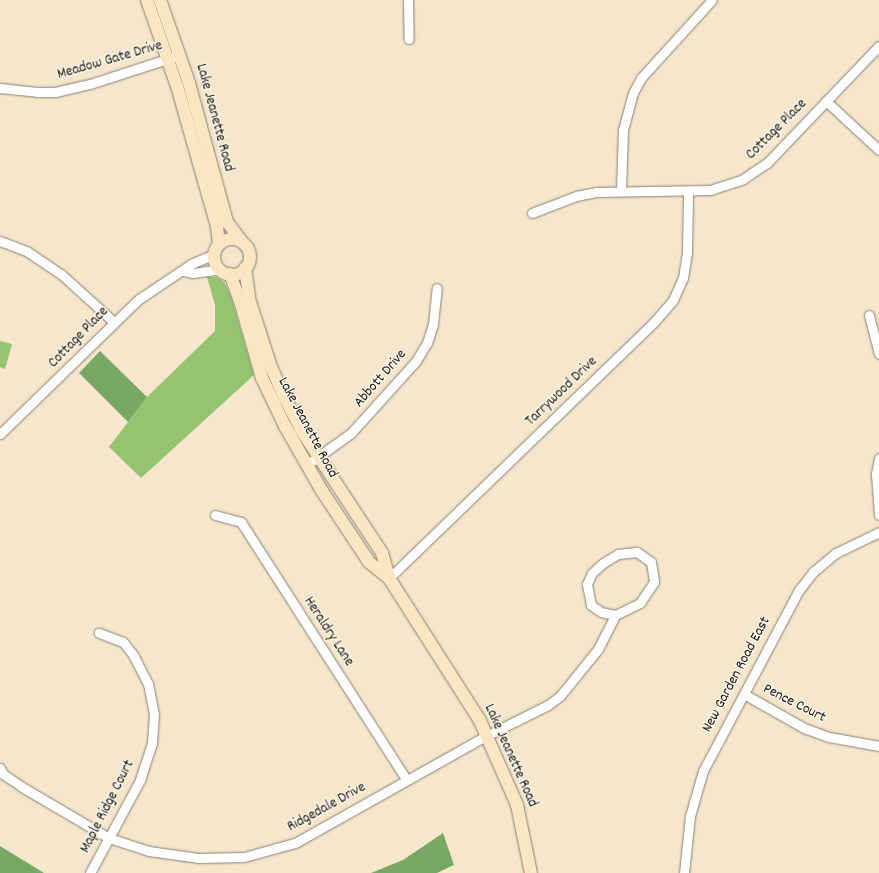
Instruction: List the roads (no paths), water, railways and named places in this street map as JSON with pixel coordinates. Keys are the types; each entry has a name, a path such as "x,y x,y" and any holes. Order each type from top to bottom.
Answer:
{"street":[{"name":"Lake Jeanette Road","path":"147,0 168,59 217,226 217,249"},
{"name":"Lake Jeanette Road","path":"160,0 180,55 227,222 242,242"},
{"path":"408,0 409,39"},
{"path":"621,190 623,130 633,93 649,68 712,0"},
{"name":"Cottage Place","path":"532,213 576,196 621,190 688,192 710,190 755,172 879,46"},
{"name":"Meadow Gate Drive","path":"0,88 30,92 55,92 90,84 180,55"},
{"path":"826,101 879,150"},
{"name":"Tarrywood Drive","path":"389,578 654,322 673,300 683,278 687,252 688,192"},
{"path":"184,271 192,273 225,272 245,268 250,257 249,251 242,242 230,239 217,249 225,272"},
{"path":"0,241 28,252 61,274 114,322"},
{"name":"Cottage Place","path":"0,434 60,378 114,322 139,299 184,271 191,264 217,249"},
{"name":"Lake Jeanette Road","path":"245,268 248,296 271,367 300,428 382,553 389,578 480,721 517,805 531,873"},
{"name":"Lake Jeanette Road","path":"225,272 241,304 262,378 285,426 369,562 389,578"},
{"name":"Abbott Drive","path":"308,464 351,433 416,362 427,343 433,324 437,288"},
{"path":"869,315 879,354"},
{"path":"879,458 876,480 879,515"},
{"name":"Heraldry Lane","path":"215,515 241,522 406,779"},
{"name":"New Garden Road East","path":"684,873 690,816 703,771 799,590 813,572 836,553 879,532"},
{"path":"637,552 651,562 654,582 640,603 615,615 601,612 591,605 587,584 592,573 603,563 618,554 637,552"},
{"name":"Ridgedale Drive","path":"0,768 3,774 22,787 109,838 149,851 198,858 244,857 295,843 406,779 548,705 560,696 598,650 615,615"},
{"name":"Maple Ridge Court","path":"90,873 140,780 152,743 154,714 148,684 134,656 123,642 99,633"},
{"name":"Pence Court","path":"744,694 804,728 828,737 879,746"}]}
